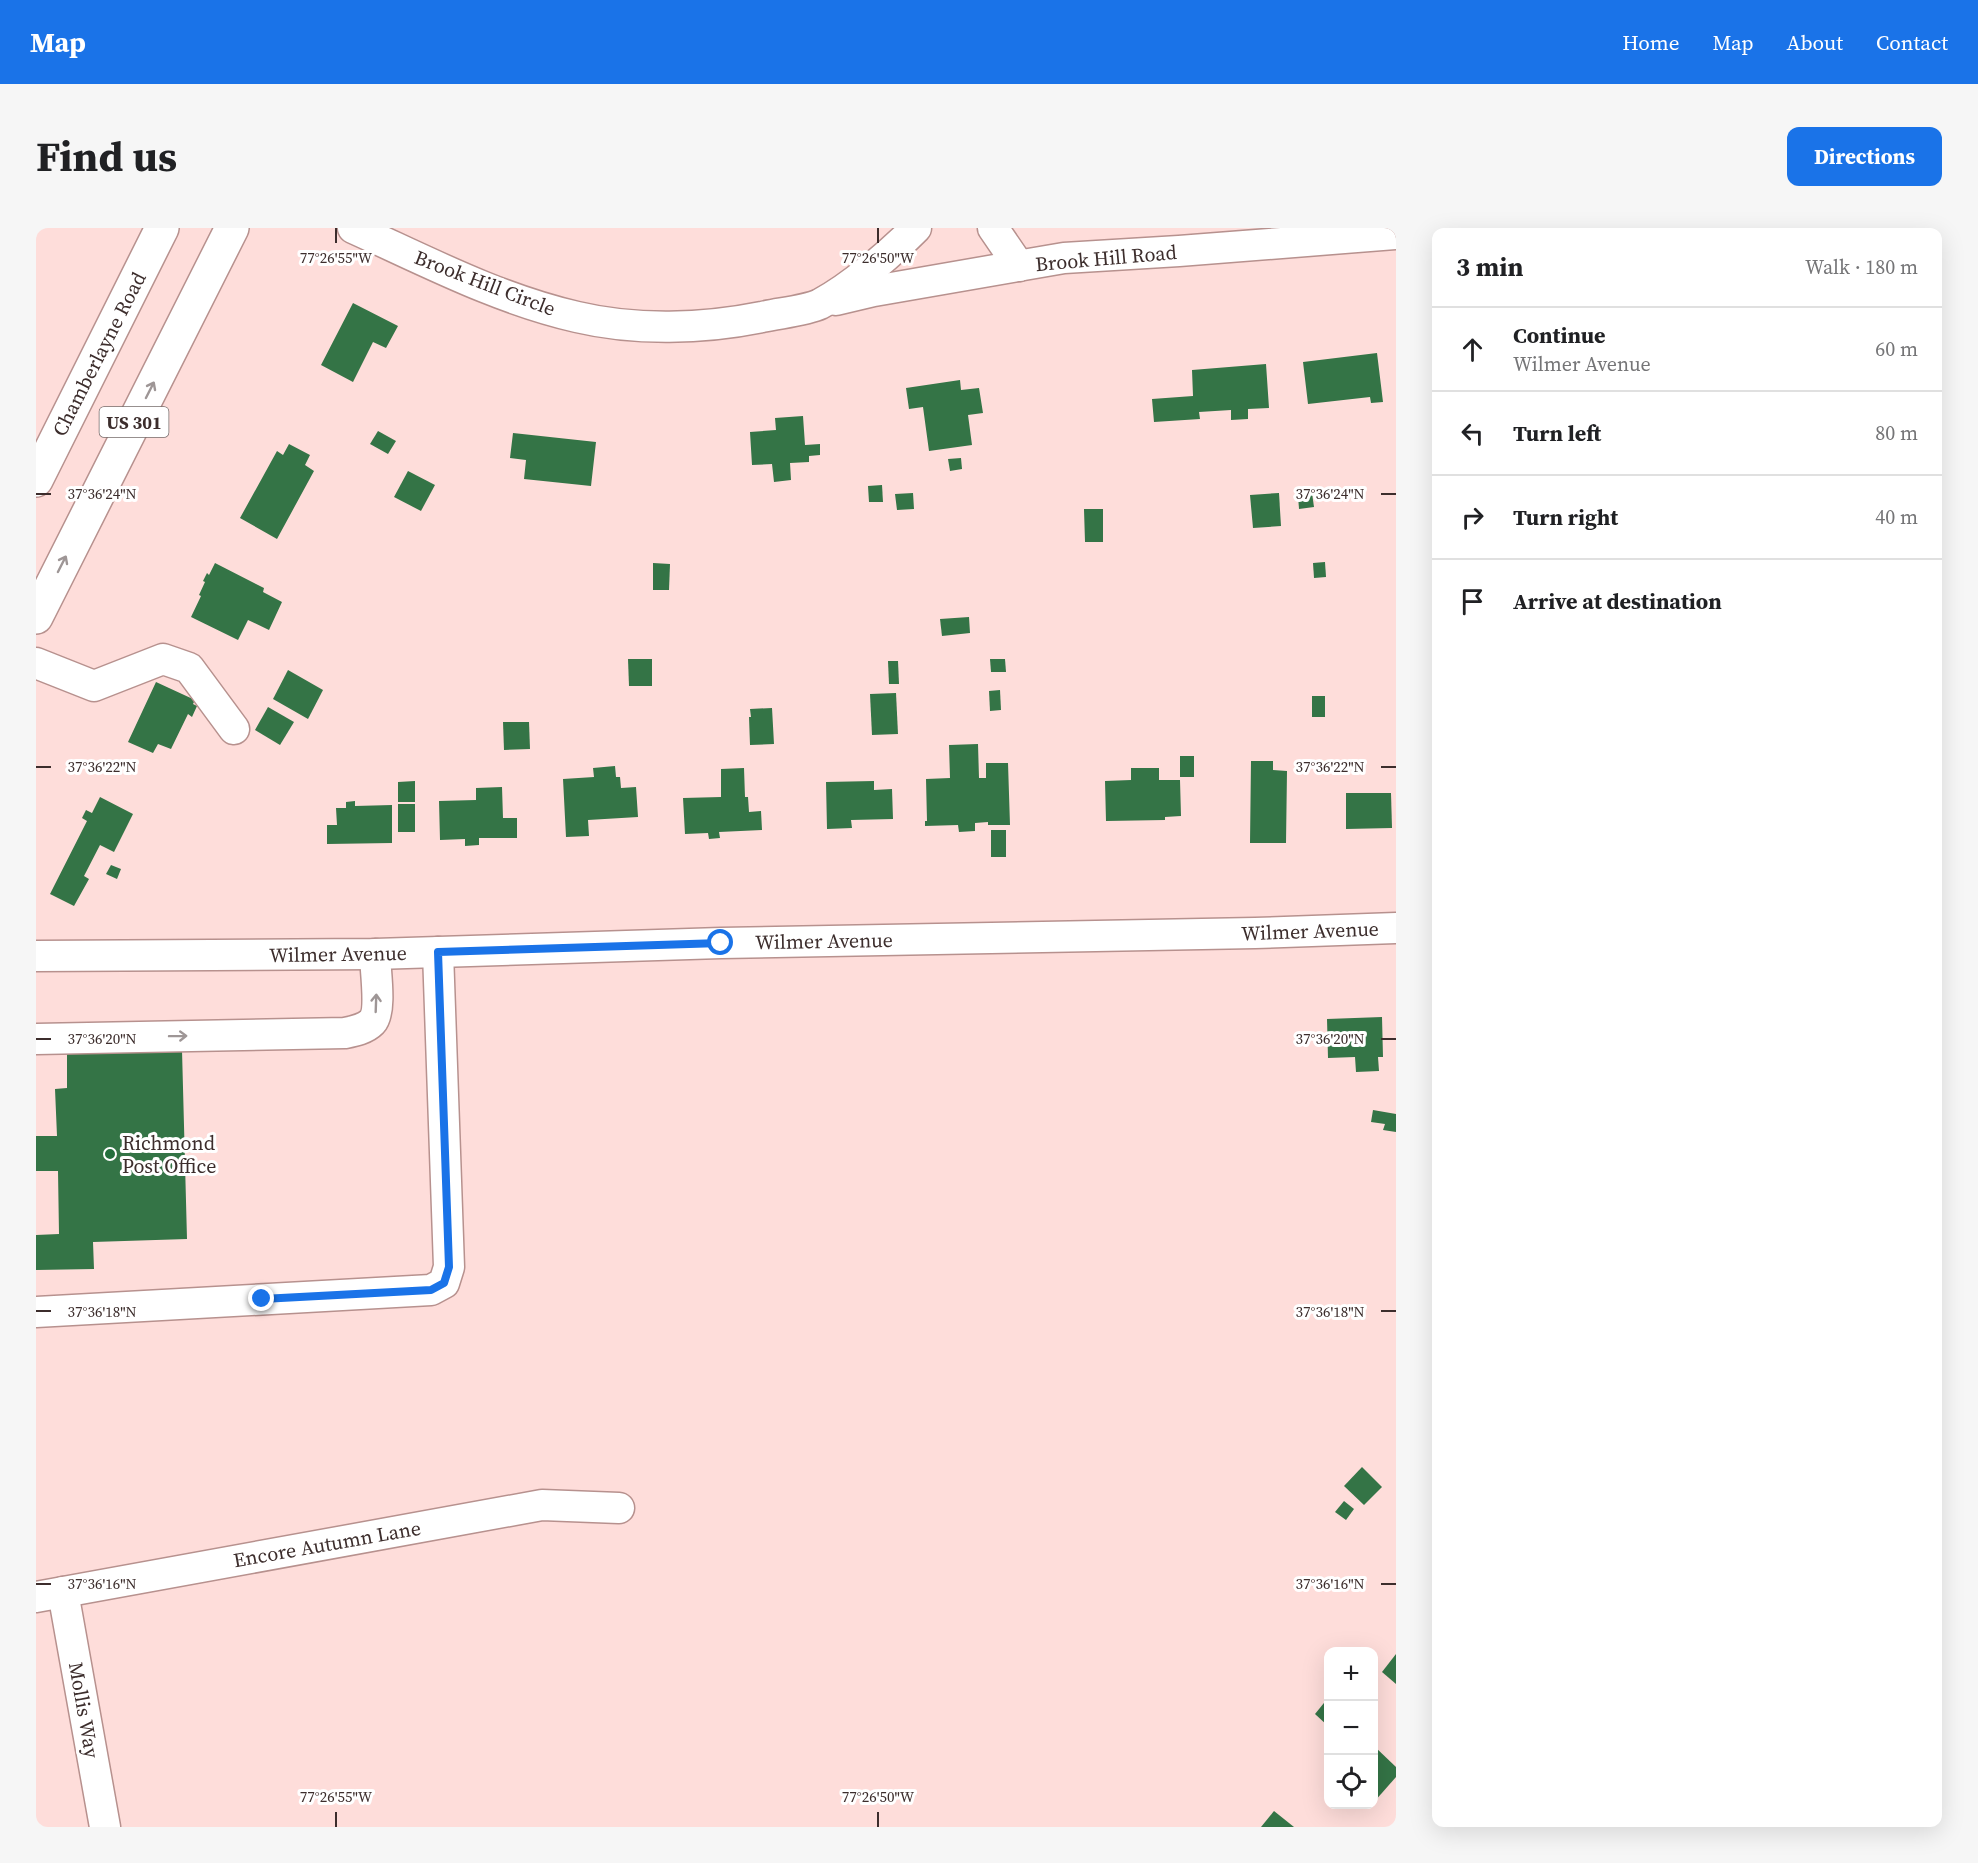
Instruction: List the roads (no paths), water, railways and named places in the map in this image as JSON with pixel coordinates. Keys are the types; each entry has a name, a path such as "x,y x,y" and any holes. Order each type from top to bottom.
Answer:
{"main road":[{"name":"Chamberlayne Road","path":"36,480 162,228"},
{"name":"US 301","path":"36,617 232,228"}],"street":[{"name":"Brook Hill Circle","path":"353,228 475,284 522,301 578,317 628,325 684,326 741,321 819,305 854,281 916,228"},
{"path":"993,228 1019,266"},
{"name":"Brook Hill Road","path":"819,305 874,291 1064,258 1179,251 1338,233 1396,234"},
{"path":"36,663 94,686 163,659 189,668 234,729"},
{"name":"Wilmer Avenue","path":"36,956 375,954 733,943 1255,933 1396,928"},
{"path":"36,1312 431,1290 444,1283 449,1267 438,952"},
{"path":"36,1039 345,1033 360,1030 373,1021 377,1009 375,954"},
{"name":"Encore Autumn Lane","path":"50,1595 542,1505 619,1508"},
{"name":"Mollis Way","path":"50,1595 105,1827"}],"place":[{"name":"Richmond Post Office","path":"110,1154"}]}
